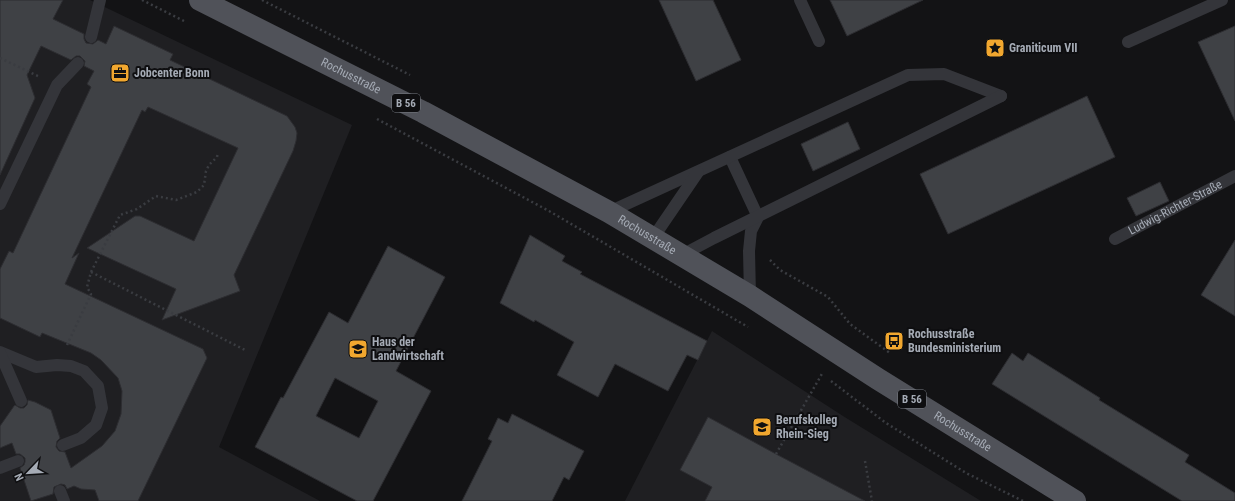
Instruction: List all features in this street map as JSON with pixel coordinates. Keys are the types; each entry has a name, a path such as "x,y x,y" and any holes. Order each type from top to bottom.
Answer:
{"main road":[{"name":"Rochusstraße","path":"200,0 423,112 609,212 750,296 1075,501"}],"lane":[{"path":"91,37 100,0"},
{"path":"800,0 819,41"},
{"path":"1128,42 1222,0"},
{"path":"0,204 57,85 78,63"},
{"path":"609,212 908,75 944,74 1001,96 682,255"},
{"path":"730,156 758,217"},
{"path":"653,238 699,171"},
{"name":"Ludwig-Richter-Straße","path":"1115,239 1235,176"},
{"path":"750,296 749,251 751,231 758,217"},
{"path":"0,353 36,367 57,365 71,366 84,371 98,386 102,408 96,425 81,438 63,445"},
{"path":"0,353 21,401"},
{"path":"0,468 18,461"}],"path":[{"path":"142,0 187,22"},
{"path":"0,58 57,85"},
{"path":"376,119 549,211 750,328"},
{"path":"57,365 91,294 87,287 91,272 120,215 137,209 156,196 176,200 197,192 204,185 206,171 209,165 217,157 218,152"},
{"path":"749,251 765,255 780,270 828,297 850,324 890,353"},
{"path":"91,272 245,350"},
{"path":"776,454 822,374 886,423 966,472 1023,501"},
{"path":"865,461 872,501"}],"shaded area":[{"path":"0,0 90,0 352,125 219,447 320,501 0,501"},
{"name":"Berufskolleg Rhein-Sieg","path":"712,331 843,416 981,501 625,501"}],"building":[{"path":"0,0 63,0 53,19 84,34 86,43 93,44 98,40 106,44 114,26 173,54 170,60 287,116 295,127 297,133 293,151 234,275 240,291 162,320 176,289 87,248 135,216 140,216 194,241 238,148 148,107 145,112 142,110 72,258 79,253 65,284 203,349 207,358 138,501 99,501 95,490 81,489 74,486 67,489 65,485 61,484 54,487 53,494 31,501 20,468 24,465 25,458 20,454 16,454 12,443 0,448 0,426 15,405 20,408 24,408 27,405 28,400 51,410 60,438 57,441 56,447 59,451 65,452 71,468 102,446 115,431 121,414 122,391 118,378 101,360 91,353 42,333 40,337 0,318 0,269 9,251 13,253 91,87 87,84 94,71 84,66 85,61 80,56 76,56 71,60 41,46 27,75 35,98 0,175"},
{"path":"659,0 713,0 741,60 696,81"},
{"path":"830,0 923,0 847,36"},
{"path":"1235,26 1235,121 1198,42"},
{"path":"1087,96 1115,157 948,234 920,174"},
{"path":"848,122 860,149 813,171 801,144"},
{"path":"1160,182 1169,201 1136,216 1127,198"},
{"path":"530,235 565,256 562,261 582,272 580,274 707,341 698,360 687,355 668,391 615,364 598,397 557,375 574,342 535,320 534,322 500,303"},
{"path":"1235,240 1235,316 1201,295"},
{"name":"Haus der Landwirtschaft","path":"388,246 445,277 396,371 431,391 373,501 357,501 255,447 281,397 283,398 329,312 348,323","holes":["335,378 378,401 359,438 316,416"]},
{"path":"1012,353 1023,361 1028,353 1100,398 1099,400 1189,455 1185,462 1235,493 1235,501 1182,501 992,384"},
{"path":"512,414 584,451 569,480 564,477 552,501 462,501 492,441 488,439 498,418 508,423"},
{"path":"708,417 865,501 705,501 712,487 680,470"}],"place":[{"name":"Graniticum VII","path":"995,48"},
{"name":"Jobcenter Bonn","path":"120,73"},
{"name":"Rochusstraße Bundesministerium","path":"894,341"},
{"name":"Haus der Landwirtschaft","path":"358,349"},
{"name":"Berufskolleg Rhein-Sieg","path":"762,427"}]}
